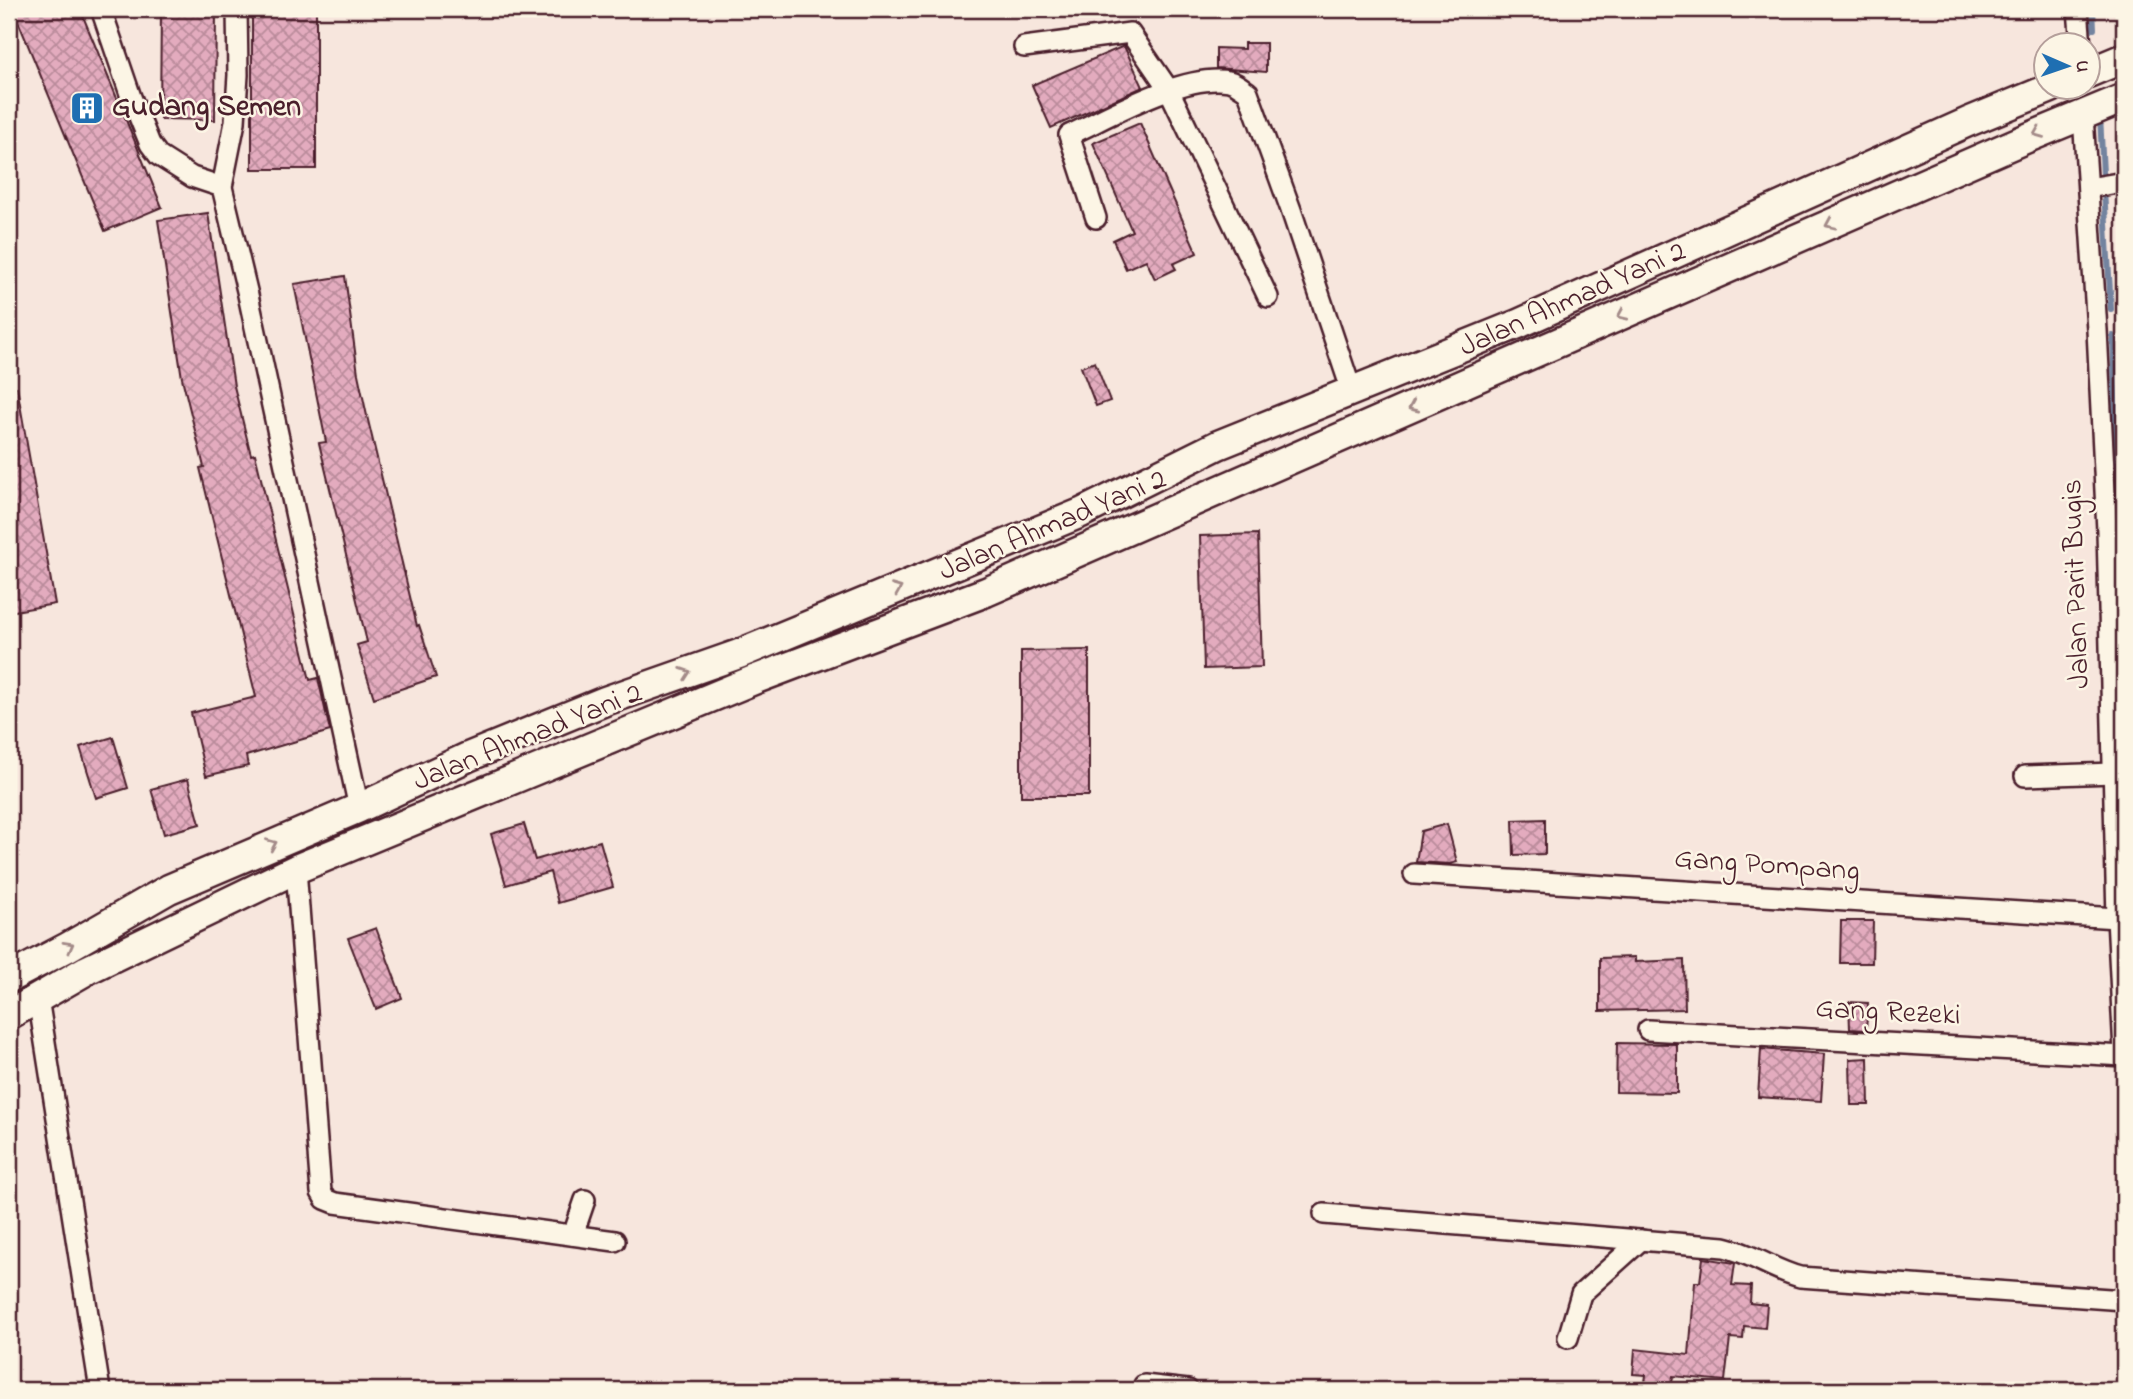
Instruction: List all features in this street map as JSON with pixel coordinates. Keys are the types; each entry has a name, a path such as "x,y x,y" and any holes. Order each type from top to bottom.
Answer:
{"highway":[{"path":"2102,67 2124,58"},
{"name":"Jalan Ahmad Yani 2","path":"9,978 169,889 359,808 468,757 605,701 739,654 1081,513 1218,445 1518,324 2032,96"},
{"name":"Jalan Ahmad Yani 2","path":"9,1015 87,970 296,869 756,679 986,592 2124,98"},
{"path":"1786,205 1797,238"}],"street":[{"path":"101,9 150,144 159,156 192,177 222,187"},
{"path":"237,9 238,75 235,122 222,187 248,295 359,808"},
{"path":"2078,9 2080,32"},
{"path":"1024,47 1130,33 1169,90 1268,297"},
{"path":"1096,218 1069,135 1182,85 1227,81 1237,84 1248,92 1291,210 1352,393"},
{"name":"Jalan Parit Bugis","path":"2083,116 2117,678 2117,918 2124,1054"},
{"path":"2088,188 2124,182"},
{"path":"2025,776 2115,773"},
{"path":"296,869 321,1192 325,1199 335,1203 615,1241"},
{"name":"Gang Pompang","path":"1414,874 2117,918"},
{"path":"38,998 100,1390"},
{"name":"Gang Rezeki","path":"1648,1030 2124,1054"},
{"path":"573,1235 585,1200"},
{"path":"1324,1214 1724,1247 1800,1277 2124,1300"},
{"path":"1568,1339 1581,1294 1641,1240"},
{"path":"1144,1385 1188,1390"}],"building":[{"name":"Gudang Semen","path":"13,9 80,9 162,207 105,231"},
{"name":"Gudang Semen","path":"161,9 216,9 215,120 160,119"},
{"name":"Gudang Semen","path":"252,9 316,9 316,169 252,169"},
{"path":"1244,43 1266,43 1266,72 1216,68 1216,48 1244,49"},
{"path":"1124,46 1143,87 1051,128 1032,85"},
{"path":"1140,123 1197,253 1173,264 1176,269 1155,279 1146,260 1126,269 1113,240 1132,231 1093,143"},
{"path":"208,213 234,386 251,455 255,454 310,680 318,678 330,731 246,756 248,766 206,776 191,713 256,697 200,468 204,467 182,378 158,220"},
{"path":"345,276 358,374 367,416 417,626 419,625 436,677 374,698 357,645 367,642 319,443 326,442 294,284"},
{"path":"1095,362 1110,401 1096,406 1081,367"},
{"path":"9,387 17,387 55,604 9,612"},
{"path":"1258,534 1262,667 1204,669 1200,536"},
{"path":"1089,650 1089,796 1021,796 1021,651"},
{"path":"113,737 128,788 96,798 80,747"},
{"path":"188,779 200,824 164,834 151,789"},
{"path":"1545,819 1545,854 1514,855 1513,820"},
{"path":"524,824 535,860 600,841 613,887 558,903 550,872 506,885 491,834"},
{"path":"1447,824 1457,862 1416,862 1421,831"},
{"path":"1841,921 1873,921 1872,963 1840,963"},
{"path":"376,928 402,998 376,1009 348,938"},
{"path":"1635,957 1635,962 1684,960 1685,1009 1600,1011 1600,958"},
{"path":"1849,1002 1868,1003 1866,1030 1850,1029"},
{"path":"1617,1043 1677,1044 1677,1093 1616,1092"},
{"path":"1761,1049 1824,1054 1821,1101 1758,1097"},
{"path":"1868,1058 1869,1105 1851,1105 1850,1059"},
{"path":"1703,1258 1735,1263 1732,1285 1751,1286 1750,1303 1767,1305 1765,1328 1744,1326 1743,1339 1730,1338 1725,1381 1673,1376 1671,1390 1644,1390 1646,1375 1633,1374 1635,1349 1689,1355 1695,1282 1700,1282"}],"waterway":[{"path":"2093,9 2094,29"},
{"path":"2100,116 2103,173"},
{"path":"2104,190 2111,309"},
{"path":"2113,336 2119,515"},
{"path":"2121,544 2124,648"}],"place":[{"name":"Gudang Semen","path":"87,108"}]}
